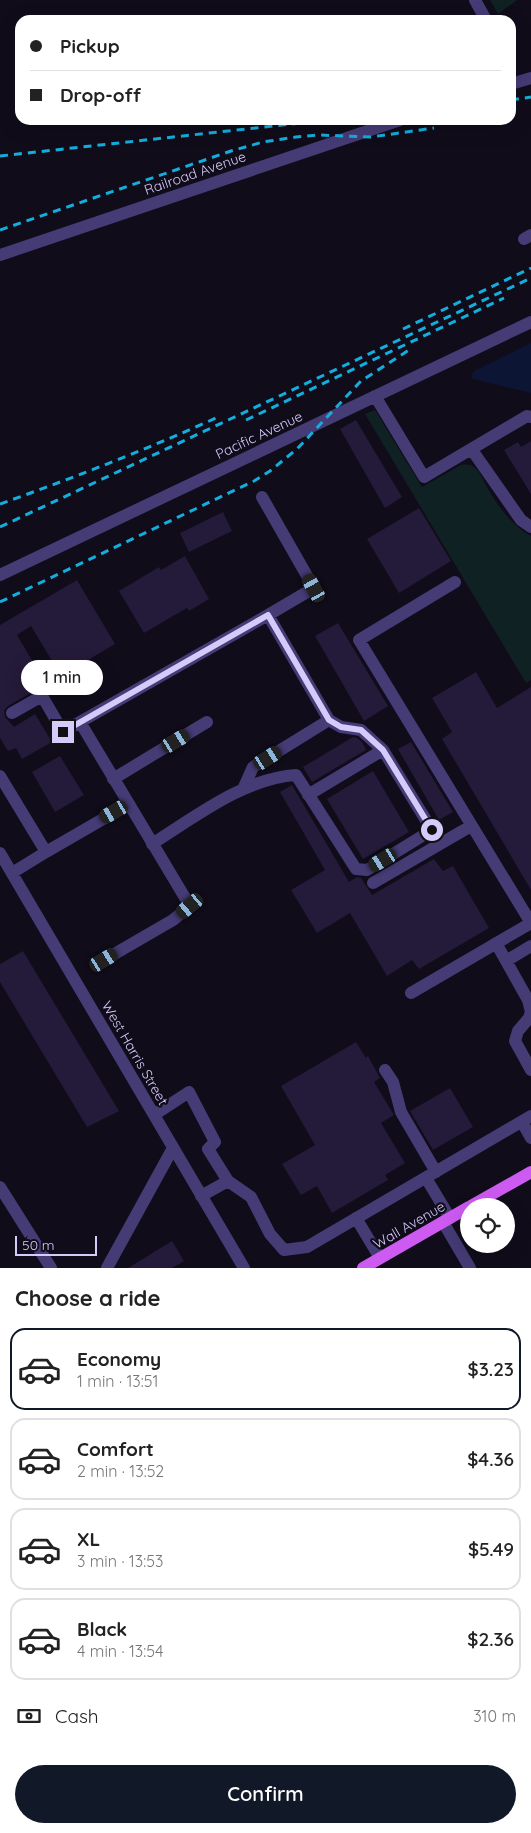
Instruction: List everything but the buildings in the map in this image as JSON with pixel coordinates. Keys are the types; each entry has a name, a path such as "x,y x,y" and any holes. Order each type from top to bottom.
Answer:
{"main road":[{"name":"Wall Avenue","path":"486,1198 531,1172"},
{"name":"Wall Avenue","path":"363,1268 460,1212"}],"street":[{"path":"475,0 483,15"},
{"path":"516,82 531,78"},
{"name":"Railroad Avenue","path":"0,255 385,125"},
{"name":"Pacific Avenue","path":"0,575 531,322"},
{"path":"375,396 424,477 527,416 531,417"},
{"path":"472,450 521,520 531,527"},
{"path":"12,713 42,696 63,732 314,588 262,497"},
{"path":"454,582 359,640 528,925 531,940"},
{"path":"152,844 244,787 282,776 296,775 356,869 367,870 432,830 383,750 361,730 341,727 329,720 268,615"},
{"path":"244,787 252,767 329,720"},
{"path":"80,722 190,906 173,920 104,960"},
{"path":"113,779 208,722"},
{"path":"308,795 383,750"},
{"path":"0,776 46,852"},
{"path":"12,873 128,804"},
{"path":"373,883 471,826"},
{"name":"West Harris Street","path":"0,853 244,1268"},
{"path":"411,993 528,925"},
{"path":"496,943 530,1006 529,1018 518,1031 516,1041 531,1070"},
{"path":"506,960 531,946"},
{"path":"385,1070 393,1082 401,1112 431,1175 446,1220 470,1268"},
{"path":"154,1115 189,1092 215,1142 208,1149 228,1181 251,1197 270,1234 284,1250 307,1247 526,1119 531,1138"},
{"path":"106,1268 173,1148"},
{"path":"201,1196 228,1181"},
{"path":"0,1187 51,1268"},
{"path":"356,1218 380,1258"}],"shaded area":[{"path":"490,0 517,0 498,14"},
{"path":"375,410 422,487 459,466 472,466 480,473 500,508 517,526 531,536 531,680 526,683 365,414"}],"water":[{"path":"531,343 531,393 473,379 471,375 474,371"}],"railway":[{"path":"516,99 531,97"},
{"path":"0,156 282,125"},
{"path":"0,230 231,151 263,142 319,135 371,137 434,128"},
{"path":"403,329 531,268"},
{"path":"0,527 531,278"},
{"path":"246,420 504,298"},
{"path":"0,602 254,481 270,471 297,449 361,381 409,350"},
{"path":"0,504 109,463 216,418"}],"route":[{"path":"63,732 268,615 329,720 341,727 361,730 383,750 432,830"}]}
